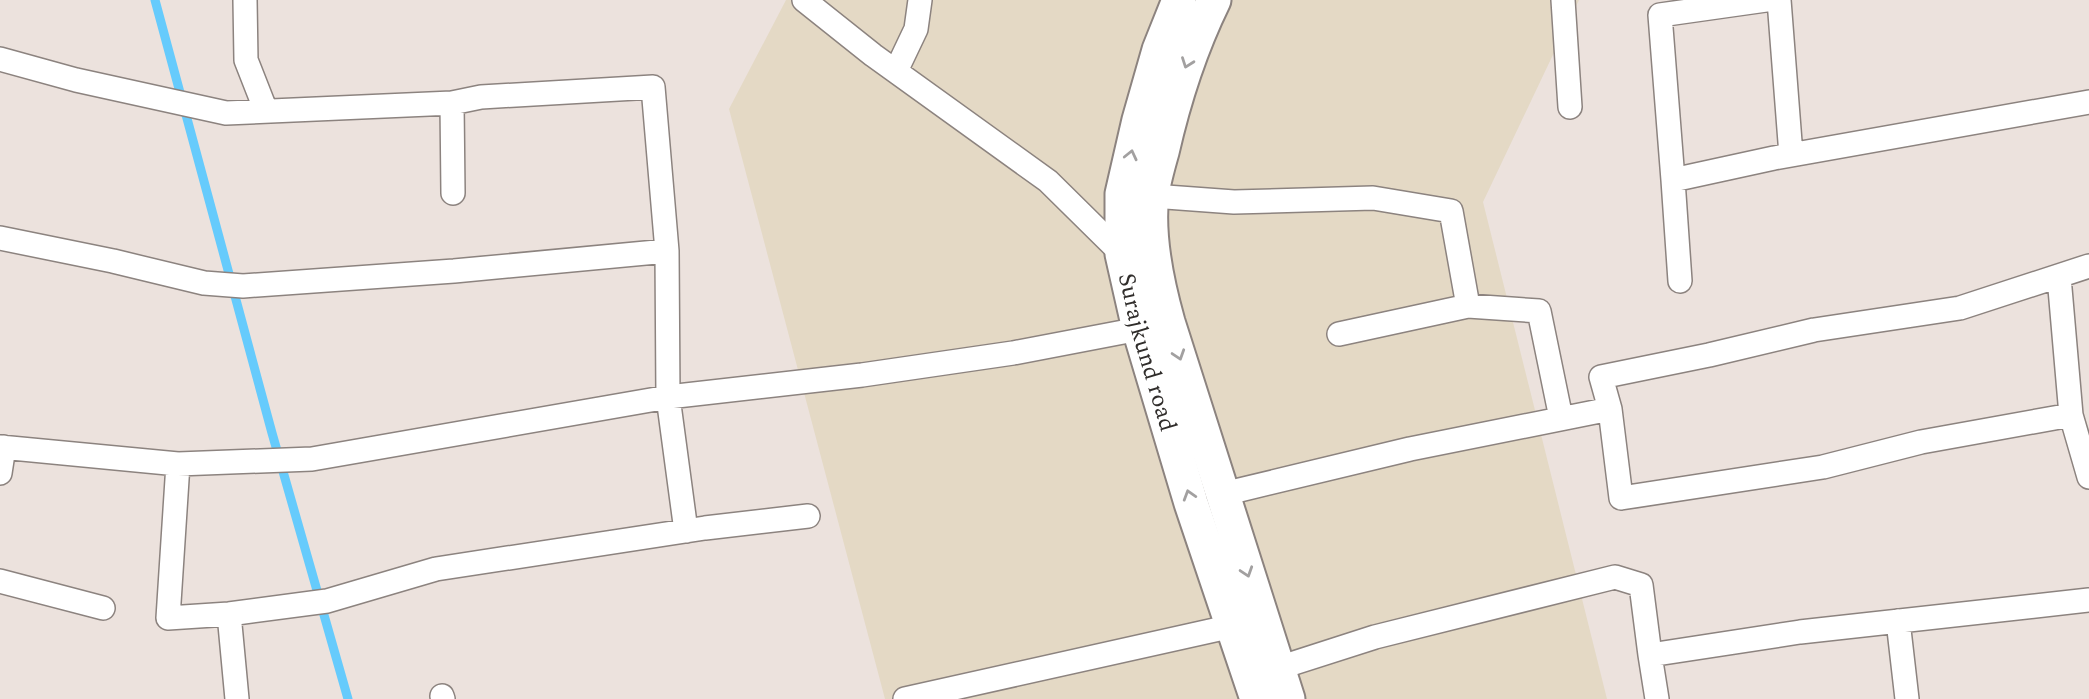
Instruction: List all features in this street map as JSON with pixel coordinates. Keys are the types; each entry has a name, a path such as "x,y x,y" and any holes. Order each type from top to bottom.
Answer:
{"street":[{"path":"245,0 246,60 266,111"},
{"path":"804,0 896,71 1048,181 1137,254"},
{"path":"896,71 916,29 919,0"},
{"name":"Surajkund road","path":"1179,0 1156,61 1139,120 1137,254 1153,326 1268,686"},
{"path":"1214,0 1198,33 1137,195 1234,202 1373,198 1451,211 1468,306"},
{"path":"1563,0 1570,107"},
{"path":"1680,281 1660,15 1766,0"},
{"path":"1779,0 1791,155"},
{"path":"0,59 76,80 226,113 452,103 481,97 653,87 667,251 668,397 686,531"},
{"path":"1673,180 1791,155 2089,102"},
{"path":"452,103 453,193"},
{"path":"0,238 204,283 243,286 464,271 667,251"},
{"path":"2071,415 1921,442 1824,467 1621,498 1610,409 1601,377 1814,330 1960,308 2089,266"},
{"path":"2059,277 2071,415 2089,477"},
{"path":"1339,334 1468,306 1539,311 1561,418"},
{"path":"0,474 2,447 178,464 312,459 668,397 862,375 999,355 1153,326 1223,495 1246,623 905,699"},
{"path":"1223,495 1410,449 1610,409"},
{"path":"178,464 167,618 229,614 316,602 436,569 686,531 807,516"},
{"path":"1268,686 1375,637 1615,577 1641,585 1657,699"},
{"path":"0,581 103,608"},
{"path":"1650,655 1800,632 2089,600"},
{"path":"229,614 237,699"},
{"path":"1898,621 1908,699"}],"shaded area":[{"path":"786,0 1579,0 1483,202 1607,699 885,699 729,109"}],"waterway":[{"path":"155,0 272,433 348,699"}]}
